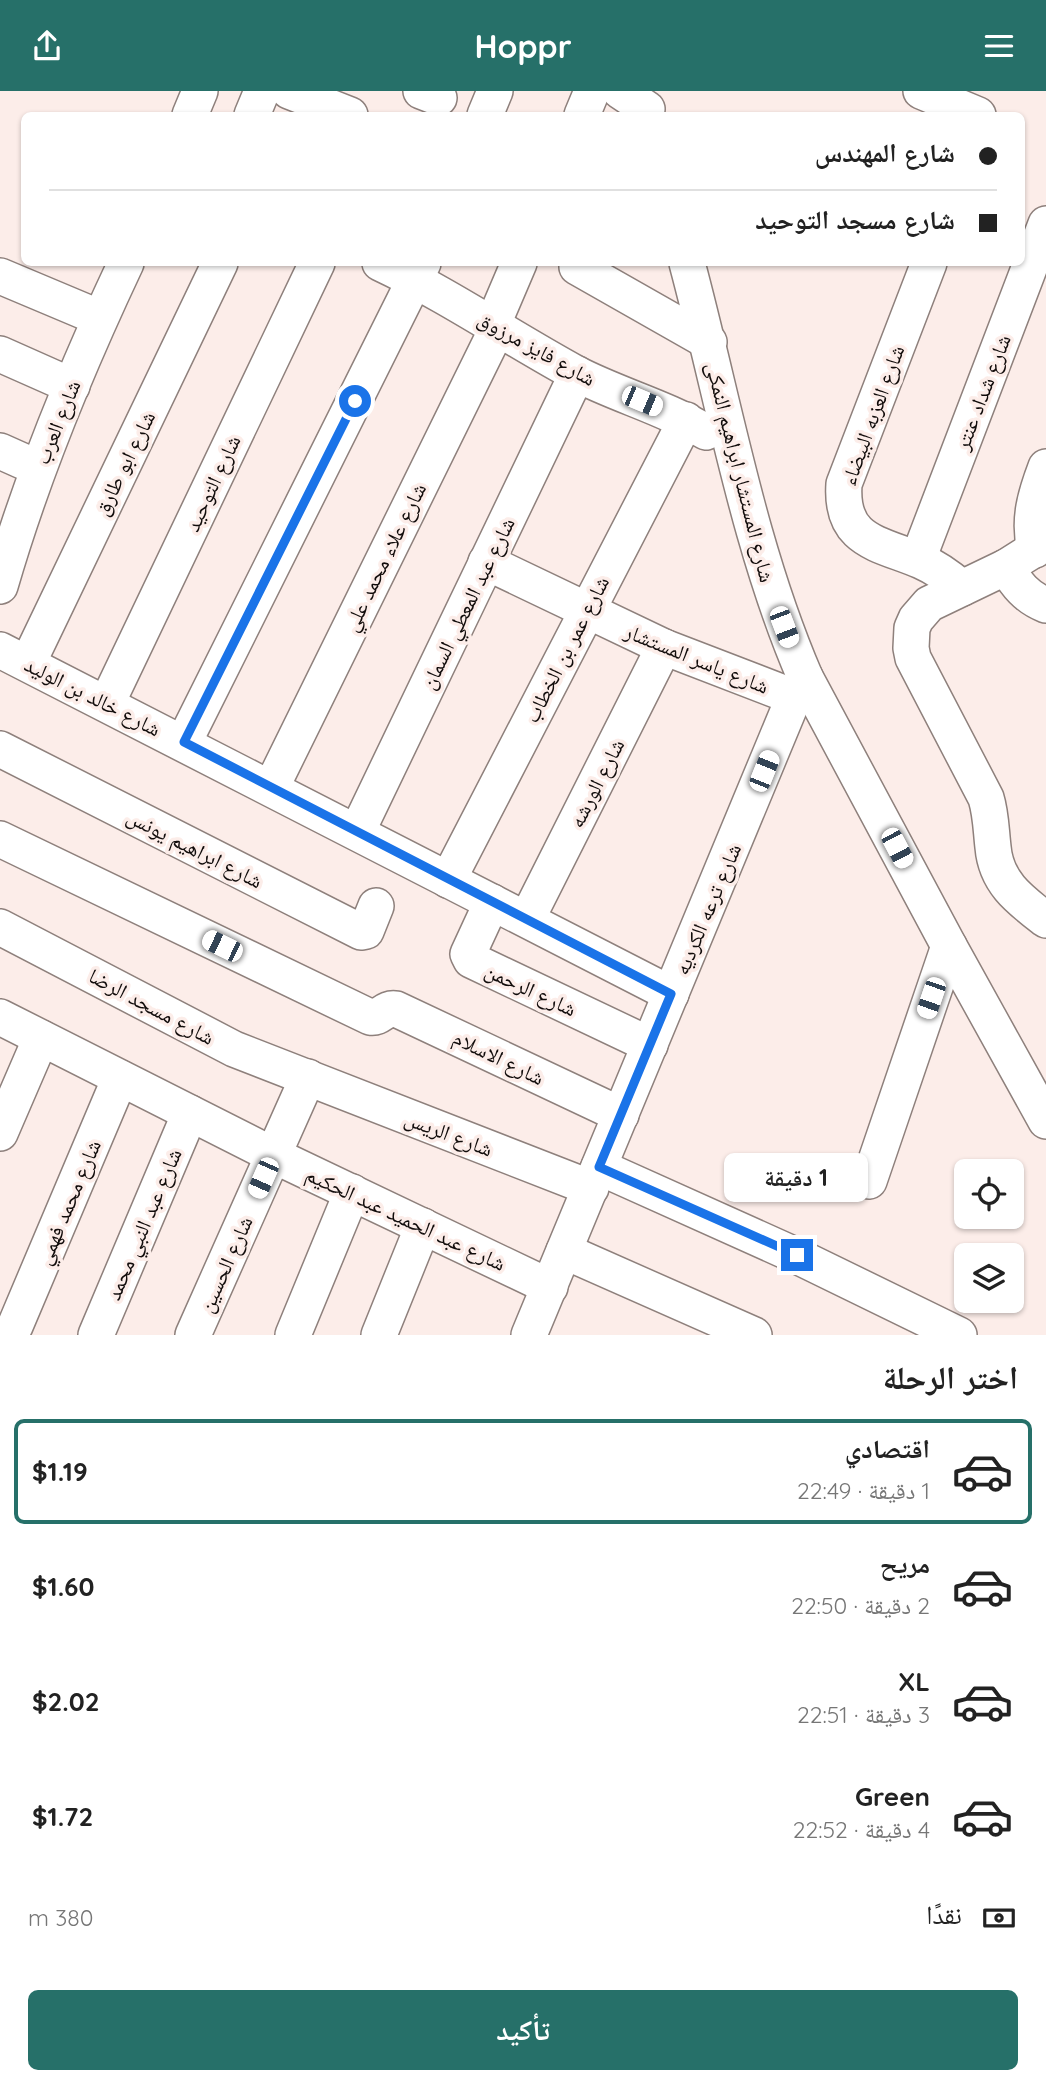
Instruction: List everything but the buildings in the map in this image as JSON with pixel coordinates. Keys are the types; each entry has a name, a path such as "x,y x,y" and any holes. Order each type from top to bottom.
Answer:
{"street":[{"path":"253,112 262,91"},
{"path":"289,91 342,112"},
{"path":"486,112 495,91"},
{"path":"583,112 592,91"},
{"path":"921,91 971,112"},
{"path":"986,112 994,91"},
{"name":"شارع شداد عنتر","path":"918,559 1046,224"},
{"name":"شارع العرب","path":"0,586 5,550 100,318 125,266"},
{"name":"شارع ابو طارق","path":"14,656 218,266"},
{"name":"شارع التوحيد","path":"107,703 316,266"},
{"name":"شارع فايز مرزوق","path":"395,266 420,271 495,326 577,374 686,419 734,448"},
{"name":"شارع علاء محمد علي","path":"271,788 495,326 518,266"},
{"name":"شارع المستشار ابراهيم النمكى","path":"688,266 766,576 800,687 1046,1121"},
{"name":"شارع العزبه البيضاء","path":"928,266 844,484 843,500 850,521 865,539 942,571 962,588"},
{"path":"578,267 709,342"},
{"path":"184,742 420,271"},
{"path":"0,276 100,318"},
{"path":"0,354 72,386"},
{"name":"شارع عبد المعطي السمان","path":"357,832 577,374"},
{"name":"شارع عمر بن الخطاب","path":"448,880 686,419"},
{"path":"0,451 38,468"},
{"path":"1046,467 1033,506 1029,553 1020,589 1046,605"},
{"path":"1029,553 937,599 922,611 912,628 911,648 918,668 986,798 990,809 997,869 1006,886 1046,920"},
{"name":"شارع ياسر المستشار","path":"486,562 664,647 800,687"},
{"name":"شارع الورشه","path":"527,919 664,647"},
{"name":"شارع خالد بن الوليد","path":"14,656 671,994"},
{"name":"شارع ترعه الكرديه","path":"537,1333 564,1251 800,687"},
{"name":"شارع ابراهيم يونس","path":"0,749 361,932 366,931 376,906"},
{"name":"شارع الاسلام","path":"0,839 370,1017 377,1017 387,1009 396,1009 621,1115"},
{"name":"شارع الرحمن","path":"492,902 468,954 471,960 650,1045"},
{"name":"شارع مسجد الرضا","path":"0,927 234,1049 308,1077"},
{"path":"869,1181 949,946"},
{"name":"شارع عبد الحميد عبد الحكيم","path":"0,1017 273,1155 550,1287"},
{"path":"0,1133 41,1038"},
{"name":"شارع الحسين","path":"193,1335 308,1077"},
{"name":"شارع الريس","path":"308,1077 595,1177 797,1255 960,1335"},
{"name":"شارع محمد فهمي","path":"17,1326 120,1078"},
{"name":"شارع عبد النبي محمد","path":"96,1335 190,1113"},
{"path":"293,1335 352,1192"},
{"path":"379,1335 423,1226"},
{"path":"564,1251 754,1335"}],"route":[{"path":"355,401 184,742 671,994 599,1167 797,1255"}]}
